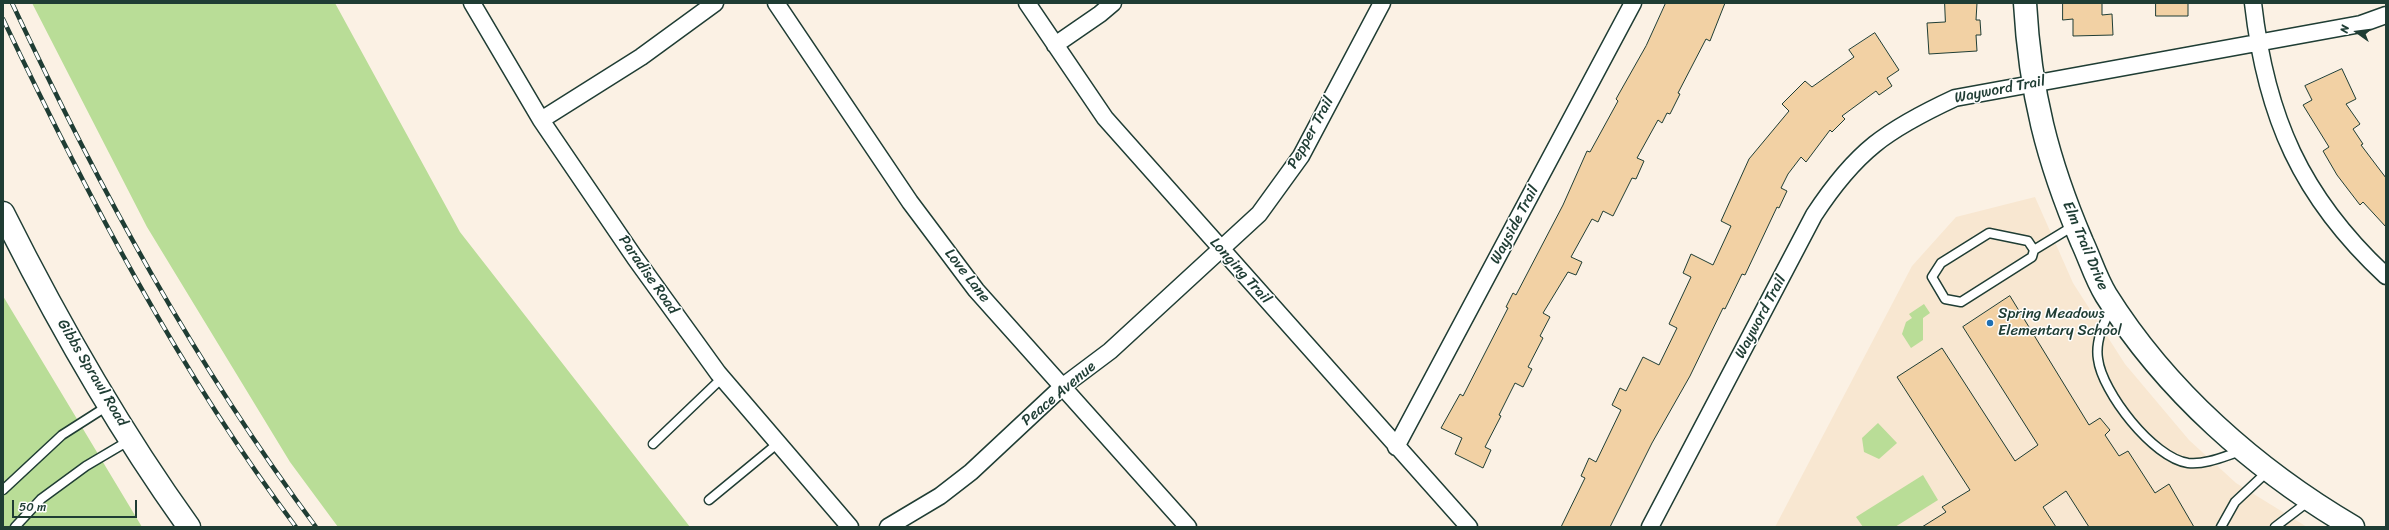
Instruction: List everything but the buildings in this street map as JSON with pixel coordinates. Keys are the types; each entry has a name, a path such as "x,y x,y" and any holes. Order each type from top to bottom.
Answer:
{"street":[{"name":"Paradise Road","path":"472,3 541,120 635,258 722,378 777,444 850,527"},
{"path":"541,120 641,56 715,3"},
{"name":"Love Lane","path":"776,3 910,202 976,290 1188,527"},
{"name":"Longing Trail","path":"1027,3 1105,118 1396,448 1469,527"},
{"path":"1055,45 1100,14 1113,3"},
{"name":"Pepper Trail","path":"1221,249 1259,214 1301,156 1382,3"},
{"name":"Wayside Trail","path":"1396,448 1633,3"},
{"name":"Elm Trail Drive","path":"2025,3 2027,42 2040,124 2053,169 2105,294 2144,349 2182,393 2269,471 2310,500 2353,527"},
{"path":"2254,3 2258,43 2264,74 2276,114 2292,153 2312,190 2336,224 2364,255 2386,276"},
{"name":"Wayword Trail","path":"1650,527 1814,215 1836,182 1869,148 1910,119 1955,98 2361,24 2386,15"},
{"name":"Gibbs Sprawl Road","path":"3,214 36,279 110,405 189,527"},
{"name":"Peace Avenue","path":"888,527 940,496 971,472 1062,387 1110,351 1221,249"}],"lane":[{"path":"2034,250 2028,241 1989,234 1940,263 1932,277 1945,299 1961,302 2032,257 2034,250 2075,225"},
{"path":"2113,305 2099,339 2098,359 2115,399 2140,430 2165,454 2187,462 2203,462 2244,450"},
{"path":"653,444 722,378"},
{"path":"3,490 62,435 110,405"},
{"path":"15,527 41,499 86,466 131,439"},
{"path":"709,500 777,444"},
{"path":"2221,527 2235,502 2269,471"},
{"path":"2275,527 2310,500"}],"shaded area":[{"name":"Spring Meadows Elementary School","path":"2035,197 2073,283 2125,364 2189,440 2236,483 2307,527 1775,527 1912,266 1956,217"}],"green space":[{"path":"32,3 335,3 460,232 690,527 338,527 290,462 147,227"},
{"path":"3,296 142,527 3,527"},
{"path":"1924,304 1930,313 1923,318 1923,340 1911,348 1902,334 1906,322 1912,318 1909,314"},
{"path":"1878,423 1897,443 1879,459 1864,452 1862,438"},
{"path":"1923,475 1938,500 1895,527 1863,527 1856,517"}],"railway":[{"path":"12,3 79,140 151,273 229,402 271,465 316,527"},
{"path":"3,19 68,151 137,280 212,406 296,527"}],"place":[{"name":"Spring Meadows Elementary School","path":"1990,323"}]}
